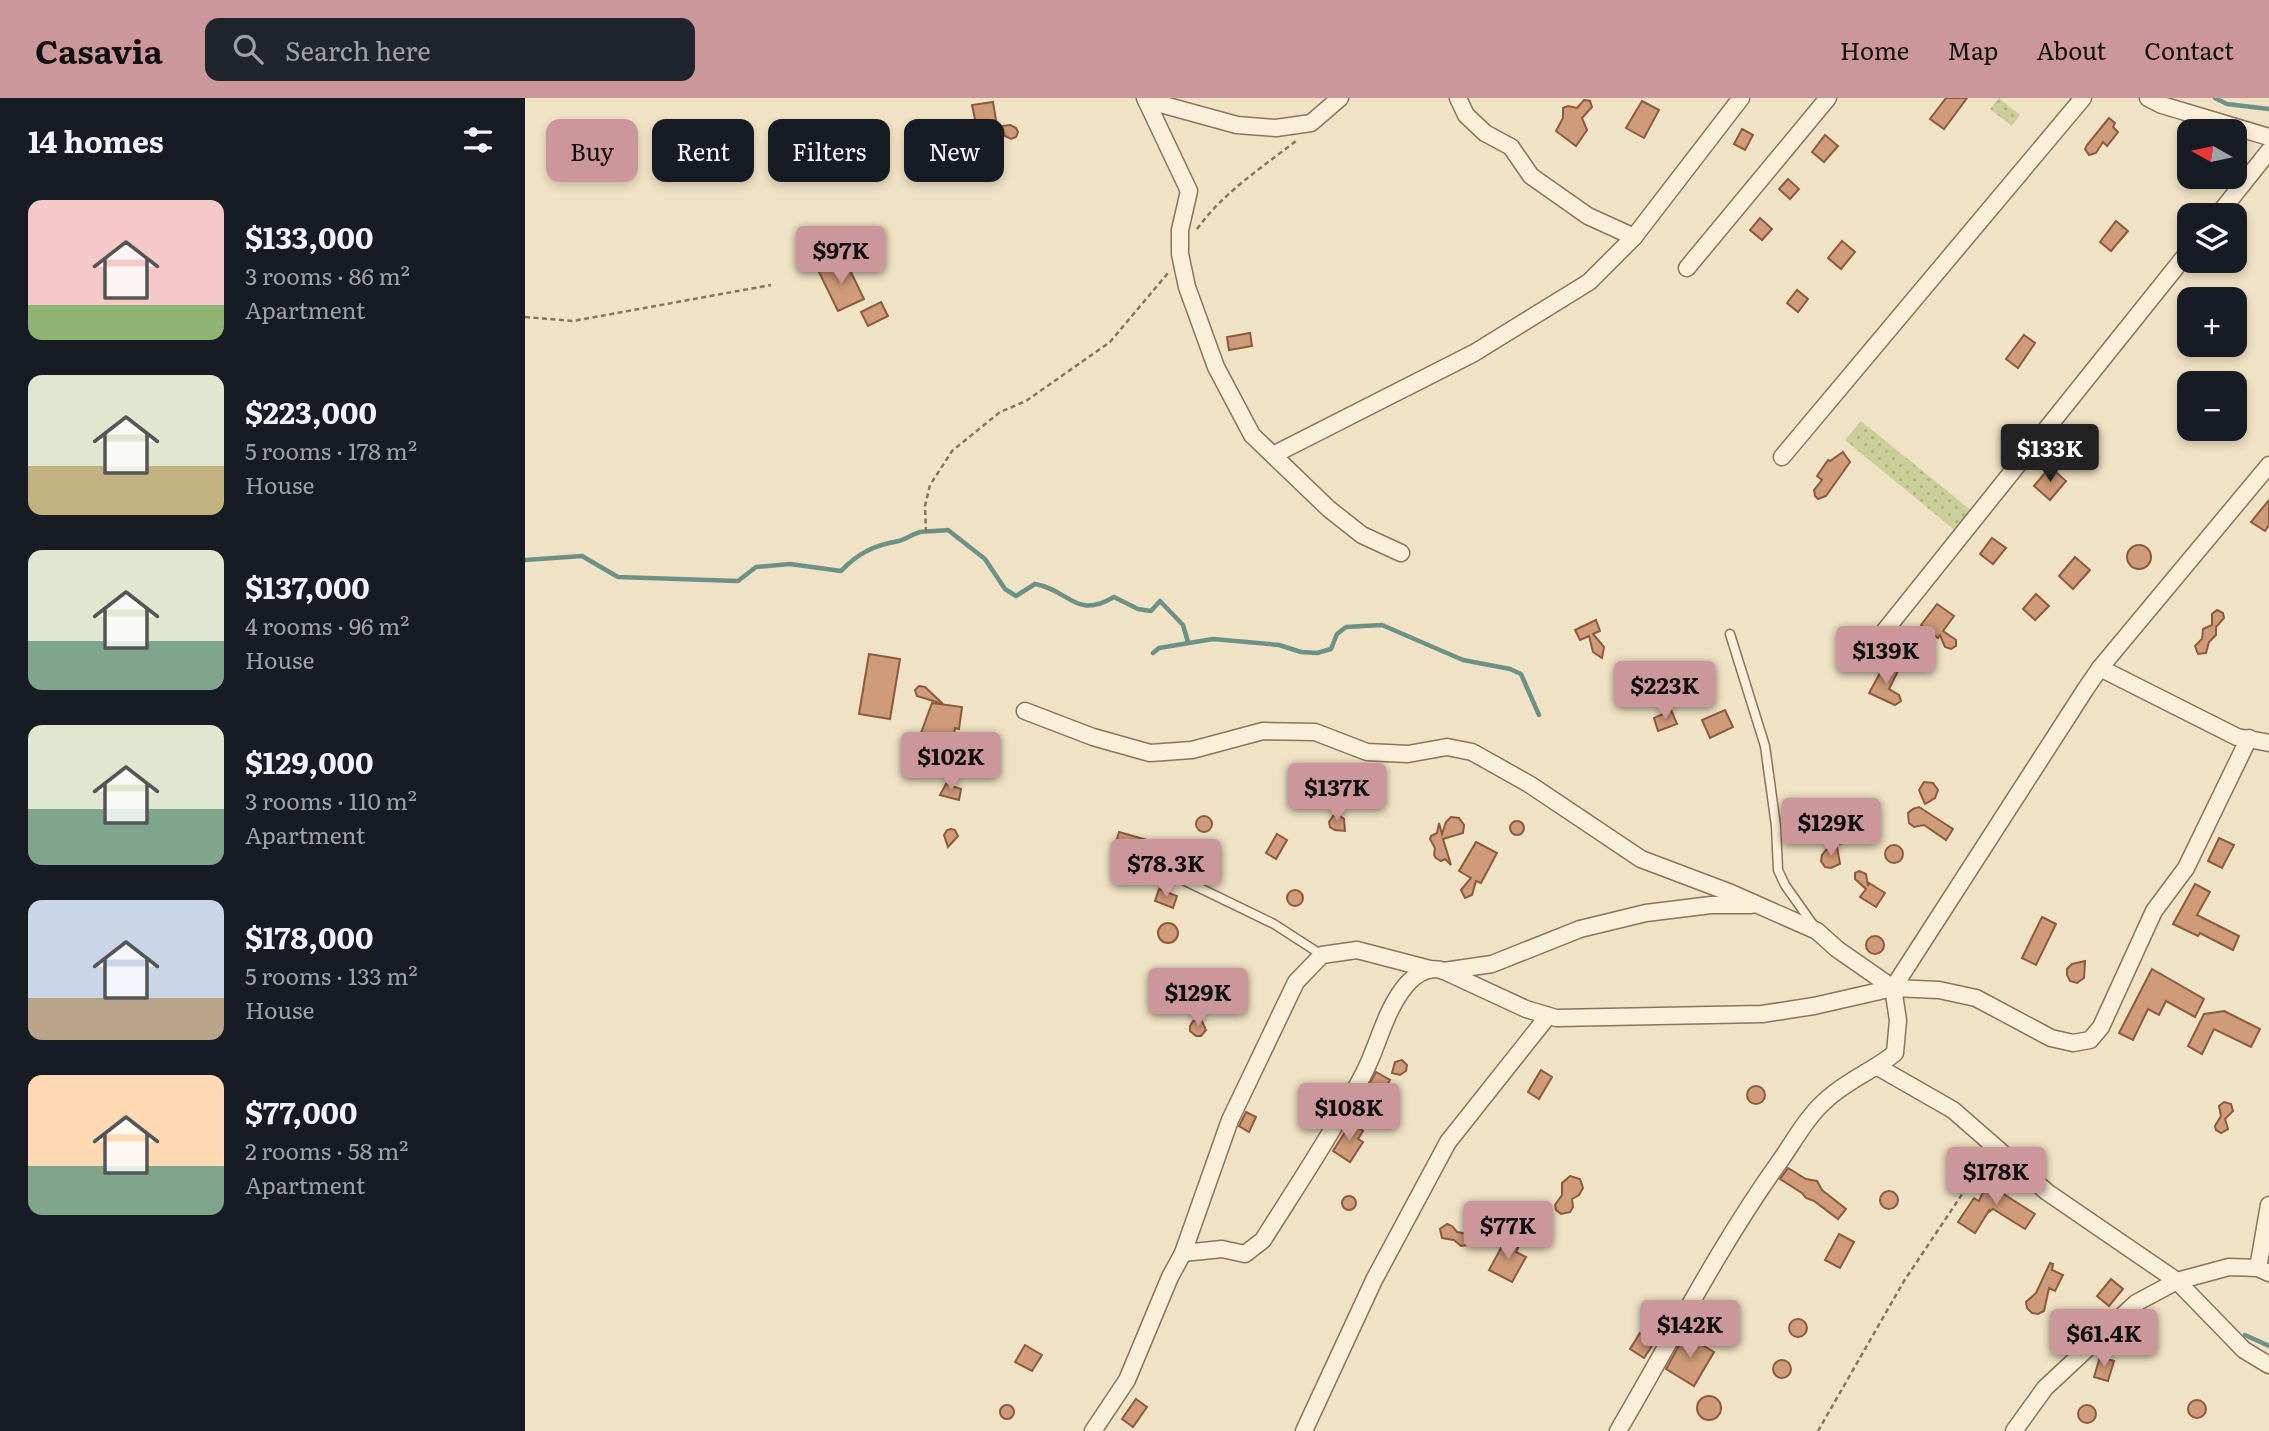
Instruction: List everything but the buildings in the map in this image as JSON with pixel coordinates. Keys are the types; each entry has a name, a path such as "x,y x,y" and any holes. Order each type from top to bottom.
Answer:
{"street":[{"path":"1146,99 1237,125 1276,128 1311,123 1340,98"},
{"path":"1458,98 1466,115 1485,134 1511,147 1531,176 1588,216 1635,237"},
{"path":"1273,455 1474,353 1589,282 1635,237 1741,98"},
{"path":"1687,268 1828,98"},
{"path":"1782,457 2083,98"},
{"path":"2148,98 2162,105 2269,137"},
{"path":"1146,99 1189,191 1180,230 1180,254 1187,287 1216,367 1252,435 1329,509 1362,535 1401,553"},
{"path":"2228,203 2269,152"},
{"path":"1879,638 2177,266"},
{"path":"1618,1431 1763,1183 1823,1102 1847,1083 1878,1067 1895,1053 1898,1020 1893,988 2100,668 2269,465"},
{"path":"2100,668 2237,737 2269,743"},
{"path":"1025,711 1093,737 1150,753 1192,750 1263,731 1315,732 1367,752 1408,754 1447,747 1472,752 1529,784 1641,859 1817,931 1837,949 1893,988"},
{"path":"1093,1431 1127,1380 1170,1277 1183,1253 1230,1120 1296,982 1322,955 1357,950 1437,970 1548,1016 1594,1018 1762,1014 1814,1006 1893,988 1938,990 1976,998 2052,1038 2073,1043 2090,1040 2101,1027 2154,911 2186,868 2249,738"},
{"path":"1183,1253 1222,1249 1245,1254 1263,1240 1364,1073 1391,1008 1408,982 1437,970 1492,964 1580,929 1646,913 1711,905 1757,905"},
{"path":"1304,1431 1374,1280 1448,1142 1548,1016"},
{"path":"1878,1067 1954,1110 2047,1192 2177,1281 2245,1350 2269,1365"},
{"path":"2014,1431 2045,1388 2136,1303 2177,1281 2229,1267 2264,1270 2269,1205"}],"lane":[{"path":"1730,634 1765,746 1776,826 1778,870 1785,885 1817,931"},
{"path":"1179,878 1274,924 1322,955"}],"path":[{"path":"1197,230 1211,210 1231,192 1305,134"},
{"path":"926,532 925,506 930,485 952,451 1000,412 1026,401 1110,342 1160,285 1180,254"},
{"path":"525,317 573,321 771,285"},
{"path":"1818,1431 1905,1281 1995,1146"}],"green space":[{"path":"1999,98 2020,115 2012,126 1990,109"},
{"path":"1861,421 1973,512 1957,532 1845,440"}],"waterway":[{"path":"2215,98 2227,104 2269,109"},
{"path":"525,560 582,556 618,577 738,581 756,567 790,564 841,571 860,555 882,545 920,532 948,530 985,559 1005,589 1016,596 1035,584 1047,587 1081,605 1090,606 1114,597 1138,609 1151,611 1160,601 1183,625 1188,642"},
{"path":"1153,653 1159,648 1213,639 1279,645 1301,652 1317,653 1331,649 1337,634 1346,627 1382,625 1463,660 1510,669 1521,674 1539,715"},
{"path":"2245,1335 2269,1346"}]}
